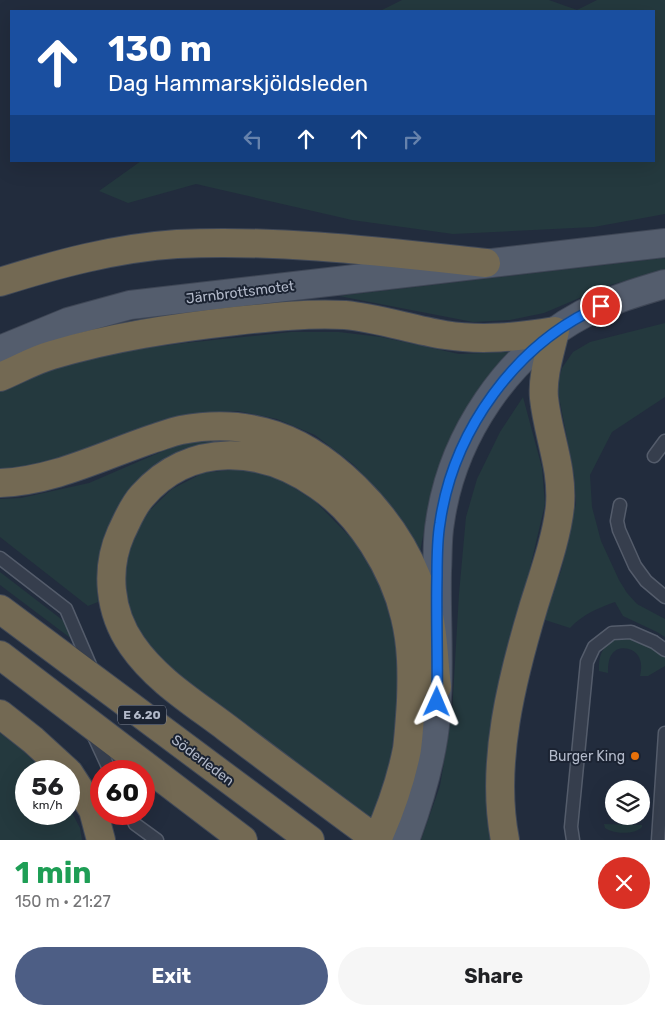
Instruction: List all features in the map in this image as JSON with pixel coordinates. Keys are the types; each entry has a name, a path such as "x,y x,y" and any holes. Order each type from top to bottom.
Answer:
{"highway":[{"path":"0,282 50,266 108,253 176,244 241,243 356,249 486,263"},
{"path":"0,378 50,355 111,339 181,327 297,314 348,316 383,321 445,335 475,338 498,338 555,331 544,381 544,398 559,464 560,507 547,562 513,680 500,766 505,840"},
{"path":"0,483 19,482 66,471 119,450 180,430 209,426 236,427 264,432 292,442 324,462 352,484 378,512 400,543 416,575 429,615 437,687"},
{"path":"229,455 248,456 295,470 321,487 343,506 360,526 382,559 405,614 411,645 412,674 405,803 377,840 167,684 131,644 118,616 111,592 111,568 116,545 129,515 142,497 162,478 184,464 202,458 229,455"},
{"name":"Söderleden","path":"0,609 310,840"},
{"name":"E 6.20","path":"0,655 243,840"},
{"path":"0,714 55,760"},
{"path":"80,790 93,810 101,840"}],"main road":[{"name":"Järnbrottsmotet","path":"0,350 68,322 130,305 665,243"},
{"path":"405,840 405,803 431,748 436,716 440,522 447,490 460,453 473,426 502,382 522,359 555,331 601,306 665,284"}],"lane":[{"path":"654,456 665,441"},
{"path":"620,505 617,521 619,530 635,566 646,581 665,596"},
{"path":"0,558 66,609 97,681"},
{"path":"573,840 571,827 587,662 594,647 612,633 631,632 654,642 665,650"},
{"path":"88,723 105,760"},
{"path":"658,840 665,734"},
{"path":"136,825 157,840"}],"green space":[{"path":"402,0 549,0 577,10 382,10"},
{"path":"597,0 665,0 665,214 594,227 453,234 352,220 196,184 128,203 99,191 140,162 655,162 655,10 577,10"},
{"path":"665,258 665,270 610,285 544,313 510,320 473,322 339,296"},
{"path":"665,323 665,397 612,432 590,475 592,507 601,541 619,580 637,604 665,619 665,637 623,616 615,602 591,612 570,628 542,619 561,571 576,503 574,474 557,387 562,368 573,352 590,342"},
{"path":"291,332 339,332 381,337 459,354 508,352 469,404 446,448 428,507 420,552 395,512 354,465 315,435 277,419 238,411 201,413 162,422 51,463 0,470 0,391 53,368 82,360 141,349"},
{"path":"523,397 542,468 545,504 497,709 490,783 489,833 491,840 421,840 440,786 452,713 466,517 477,479 500,432"},
{"path":"215,438 243,445 127,496 105,536 97,590 98,602 88,606 0,537 0,499 21,498 89,483 177,445"},
{"path":"239,469 275,476 315,501 353,540 380,584 396,638 398,697 389,773 370,824 181,685 138,632 126,600 126,564 133,536 150,510 172,489 203,473"},
{"path":"0,572 65,622 73,640 0,585"},
{"path":"631,636 665,653 665,666 648,676 640,676 641,664 638,656 632,650 623,648 615,651 611,656 608,663 608,673 599,671 600,656 606,646 617,639"},
{"path":"0,733 32,760 15,760 15,825 78,825 82,840 0,840"},
{"path":"604,824 642,825 639,830 629,832 618,832 605,828"}],"place":[{"name":"Burger King","path":"635,756"}],"route":[{"path":"437,702 437,590 440,522 447,490 460,453 473,426 489,400 522,359 555,331 601,306"}]}
